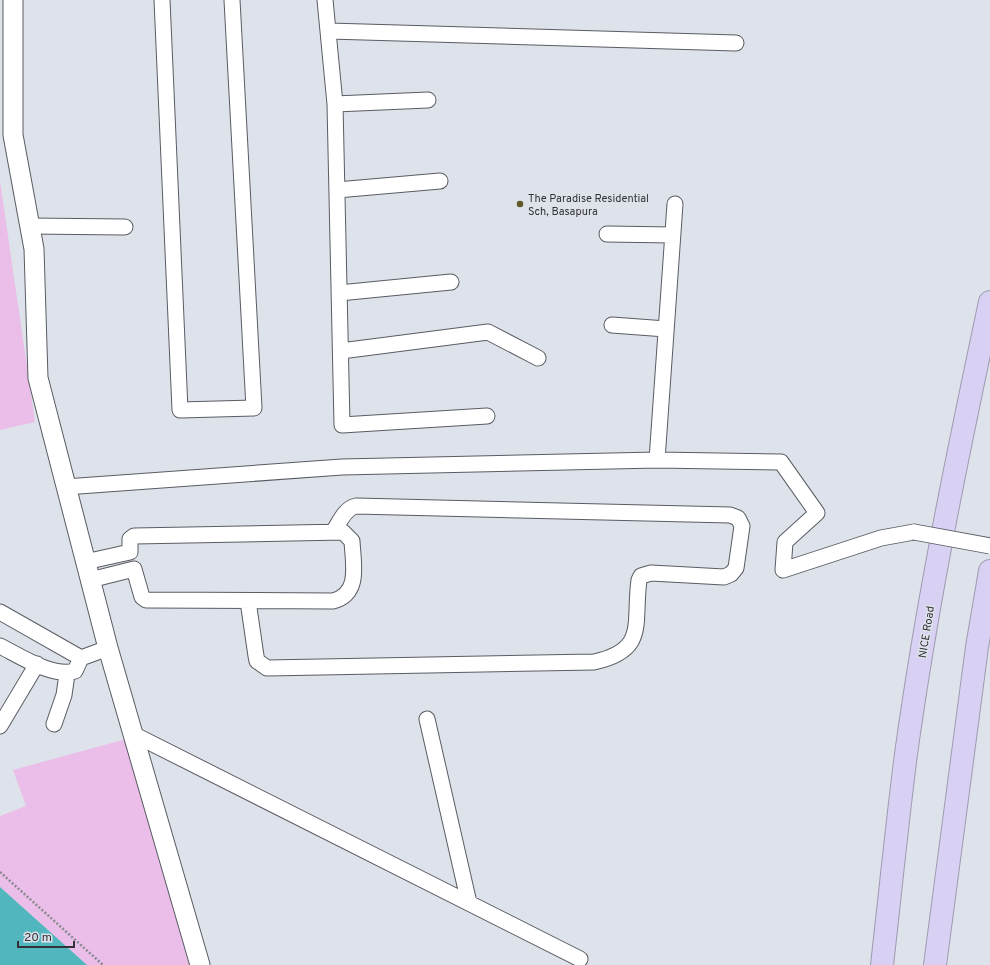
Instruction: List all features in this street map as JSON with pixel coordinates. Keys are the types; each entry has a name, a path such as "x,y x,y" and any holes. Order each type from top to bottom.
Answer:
{"highway":[{"name":"NICE Road","path":"882,965 906,753 952,477 990,302"},
{"path":"935,965 977,648 990,571"}],"street":[{"path":"13,0 13,135 34,249 38,378 65,487 108,648 200,965"},
{"path":"162,0 180,410 254,408 232,0"},
{"path":"325,0 336,104 342,425 487,416"},
{"path":"329,31 736,42"},
{"path":"336,104 428,100"},
{"path":"337,190 440,181"},
{"path":"657,460 675,204"},
{"path":"30,226 125,227"},
{"path":"607,234 673,235"},
{"path":"339,294 451,282"},
{"path":"612,325 666,329"},
{"path":"340,350 488,332 538,358"},
{"path":"65,487 342,467 657,460 781,462 817,513 785,542 783,570 881,538 914,532 990,546"},
{"path":"248,601 256,656 258,661 266,668 594,662 608,659 625,651 632,643 635,630 638,580 641,576 651,573 724,577 731,574 736,568 742,526 738,518 730,515 356,506 351,507 348,510 333,532"},
{"path":"343,532 352,541 354,577 348,593 341,599 333,601 146,600 142,597 130,552 130,539 132,536 343,532"},
{"path":"88,571 130,552"},
{"path":"88,571 134,569"},
{"path":"0,612 82,658"},
{"path":"0,646 56,673 67,674 75,671 82,658 108,648"},
{"path":"0,726 37,664"},
{"path":"54,724 64,695 67,674"},
{"path":"427,719 470,903"},
{"path":"133,734 580,959"}],"path":[{"path":"0,872 103,965"}],"shaded area":[{"path":"0,181 35,422 0,430"},
{"path":"126,739 189,965 87,965 0,887 0,816 26,806 13,770"}],"water":[{"path":"0,887 87,965 0,965"}],"place":[{"name":"The Paradise Residential Sch, Basapura","path":"520,204"}]}
